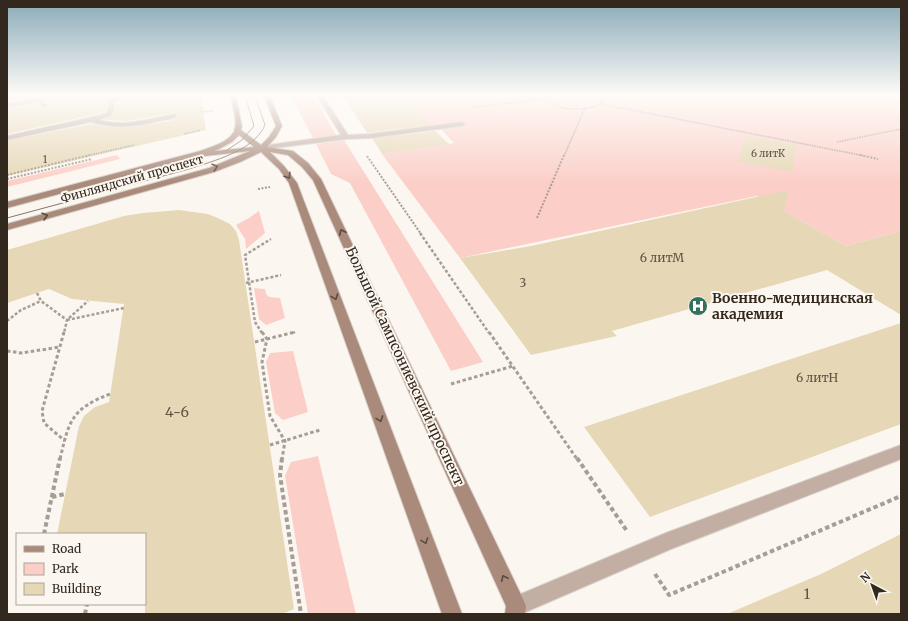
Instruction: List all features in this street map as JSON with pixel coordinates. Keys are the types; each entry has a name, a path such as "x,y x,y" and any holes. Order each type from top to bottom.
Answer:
{"street":[{"path":"239,125 238,132 261,148 284,169 293,183 452,614"},
{"path":"197,155 261,148 276,133 279,125"},
{"name":"Финляндский проспект","path":"7,205 197,155 224,144 238,132"},
{"name":"Финляндский проспект","path":"7,227 178,179 231,162 261,148"},
{"name":"Большой Сампсониевский проспект","path":"261,148 290,153 305,165 317,179 516,610"}],"lane":[{"path":"7,138 68,125"},
{"path":"338,125 346,137"},
{"path":"261,148 454,125"},
{"path":"516,610 666,542 901,452"}],"path":[{"path":"537,218 578,125"},
{"path":"707,125 878,159"},
{"path":"183,134 206,129"},
{"path":"837,142 901,129"},
{"path":"346,137 358,143 610,505"},
{"path":"7,175 137,145"},
{"path":"272,239 245,255 255,322 267,339 262,362 270,416 284,441 280,475 301,614"},
{"path":"248,282 281,275"},
{"path":"37,293 41,301 68,320 124,308"},
{"path":"7,321 21,310 41,301"},
{"path":"65,441 44,423 42,410 68,320 88,301"},
{"path":"255,342 295,332"},
{"path":"7,351 20,353 60,347"},
{"path":"451,384 513,366"},
{"path":"44,533 67,428 74,414 91,401 110,394"},
{"path":"270,445 320,430"},
{"path":"52,498 65,494"},
{"path":"669,595 901,496"}],"green space":[{"path":"306,125 330,125 336,135 313,138"},
{"path":"403,125 901,125 901,231 846,246 757,196 460,258 382,154 454,143 441,129 400,135 404,140 376,144 369,134 406,130"},
{"path":"344,140 483,362 451,371 350,183 331,174 316,144"},
{"path":"117,155 120,159 7,187 7,181"},
{"path":"259,211 265,233 246,249 245,239 236,225"},
{"path":"254,288 265,289 266,294 269,297 280,298 285,318 266,325 259,319"},
{"path":"293,351 308,412 283,420 275,413 266,362 270,353"},
{"path":"318,456 356,614 308,614 285,476 291,462"}],"building":[{"path":"7,125 48,125 7,134"},
{"path":"86,125 134,127 146,125 205,125 206,130 7,176 7,141"},
{"path":"362,125 429,125 367,133"},
{"path":"435,131 449,144 382,154 373,139"},
{"path":"747,136 797,145 792,172 737,161"},
{"path":"788,190 784,211 846,246 901,231 901,315 827,270 612,331 617,336 531,355 460,258 531,246"},
{"path":"179,210 208,214 230,224 236,231 239,240 294,609 282,614 145,614 146,533 57,533 79,426 84,416 95,407 109,402 124,304 72,299 49,289 7,303 7,250 124,216"},
{"path":"901,323 901,424 650,517 584,427"},
{"path":"901,534 901,614 727,614 821,574"}],"tram line":[{"path":"227,150 242,140 254,125"},
{"path":"7,218 189,169 221,158 232,154 252,142 260,134 265,125"}],"place":[{"name":"Военно-медицинская академия","path":"698,306"}]}
